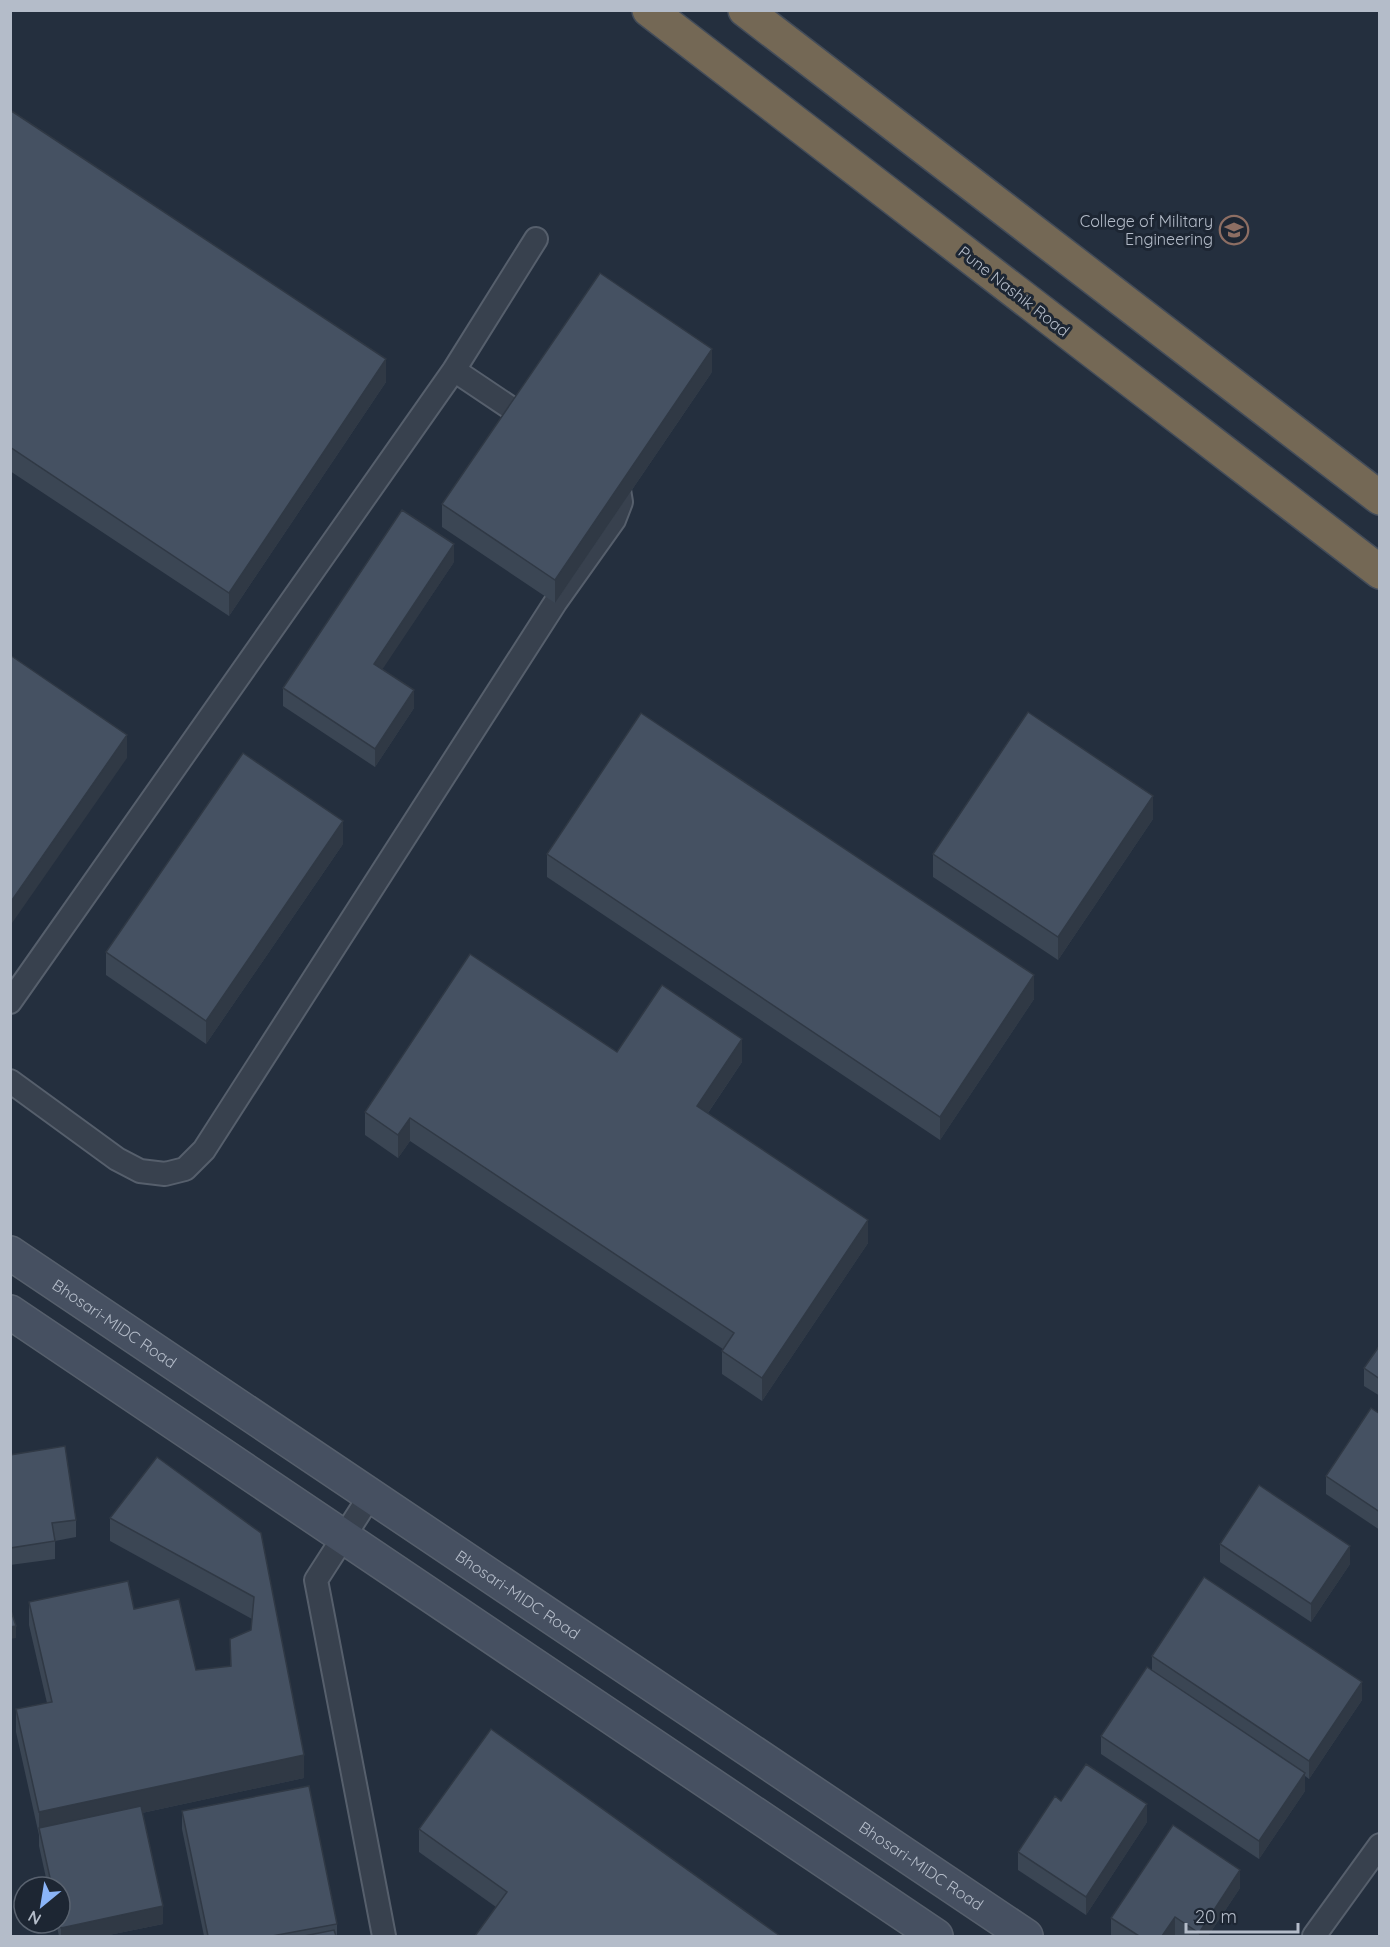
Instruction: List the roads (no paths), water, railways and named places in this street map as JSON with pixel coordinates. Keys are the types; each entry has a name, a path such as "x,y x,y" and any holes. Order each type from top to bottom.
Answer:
{"highway":[{"name":"Pune Nashik Road","path":"648,10 1380,572"},
{"path":"745,10 1380,498"}],"street":[{"name":"Bhosari-MIDC Road","path":"10,1253 1026,1936"},
{"path":"10,1312 936,1936"}],"lane":[{"path":"10,1002 454,370 536,239"},
{"path":"454,370 549,434"},
{"path":"10,1081 117,1159 140,1171 165,1174 185,1169 204,1150 555,603 614,520 621,502 618,484 596,466"},
{"path":"370,1496 316,1580 384,1936"},
{"path":"1314,1936 1380,1845"}],"place":[{"name":"College of Military Engineering","path":"1234,230"}]}
